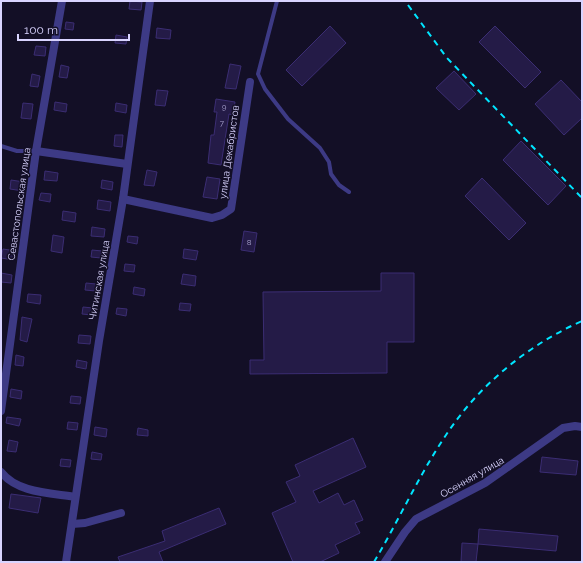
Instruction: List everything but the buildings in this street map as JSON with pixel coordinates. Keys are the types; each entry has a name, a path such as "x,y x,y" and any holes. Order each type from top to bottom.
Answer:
{"street":[{"name":"Севастопольская улица","path":"1,411 36,151 62,1"},
{"name":"Читинская улица","path":"66,562 123,199 150,1"},
{"name":"улица Декабристов","path":"123,199 212,218 222,215 231,209 250,82"},
{"path":"36,151 127,164"},
{"name":"Осенняя улица","path":"385,562 405,532 416,519 485,483 563,428 575,426 582,427"},
{"path":"1,472 13,483 37,491 75,497"},
{"path":"72,524 85,523 120,513"}],"lane":[{"path":"277,1 258,74 270,95 288,119 320,148 329,162 331,174 339,185 349,192"},
{"path":"1,146 17,150 36,151"}],"railway":[{"path":"408,5 447,58 582,198"},
{"path":"374,562 436,450 459,417 474,399 489,383 524,354 582,321"}]}
